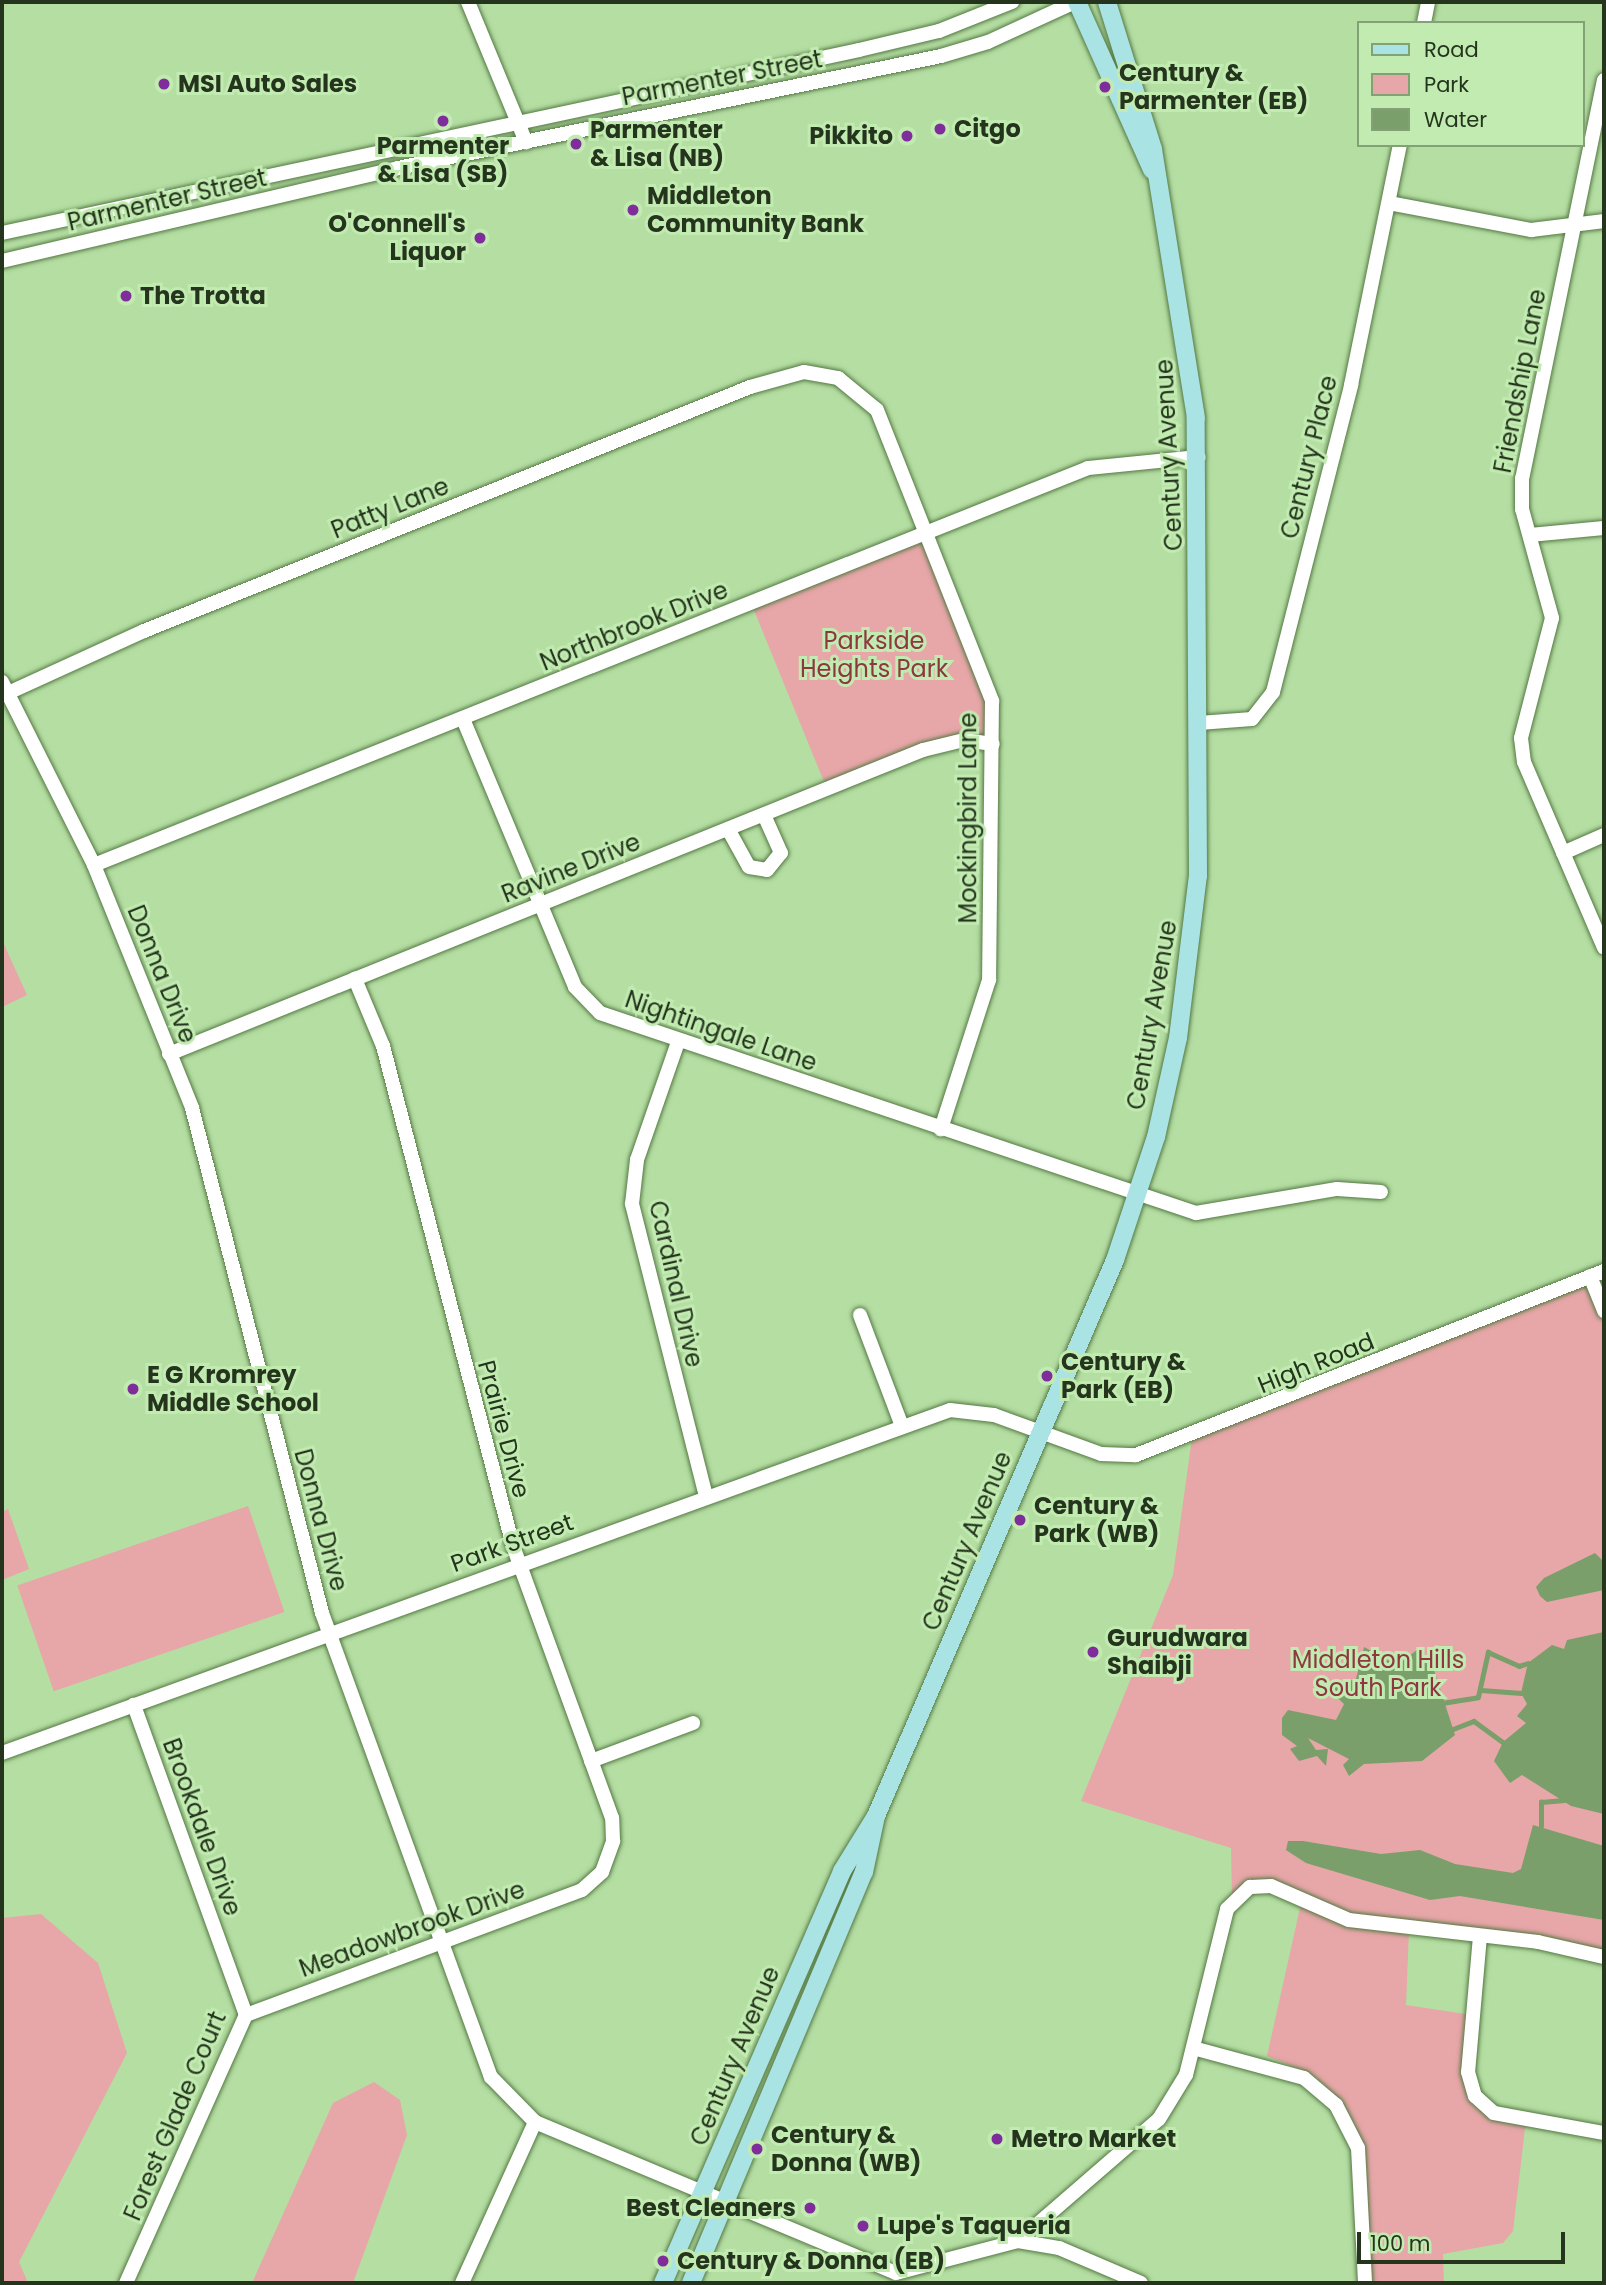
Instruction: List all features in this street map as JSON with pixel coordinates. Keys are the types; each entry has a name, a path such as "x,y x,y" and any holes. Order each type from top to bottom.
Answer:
{"main road":[{"name":"Century Avenue","path":"663,2283 842,1871 876,1816 1041,1432 1139,1194 1187,984 1198,876 1199,723 1198,457 1186,326 1152,170 1076,2"},
{"name":"Century Avenue","path":"1107,2 1153,149 1152,170"},
{"name":"Century Avenue","path":"691,2283 864,1872 879,1824 876,1816"}],"street":[{"path":"468,2 520,120 526,142"},
{"name":"Parmenter Street","path":"2,233 939,31 1012,2"},
{"name":"Parmenter Street","path":"2,261 526,142 953,52 1076,2"},
{"path":"1424,21 1428,2"},
{"name":"Friendship Lane","path":"1604,80 1522,478 1530,535 1552,618 1522,752 1604,948"},
{"name":"Century Place","path":"1199,723 1252,719 1273,692 1351,385 1400,147"},
{"path":"1389,203 1517,229 1574,226 1604,221"},
{"name":"Mockingbird Lane","path":"792,375 828,374 872,402 992,701 989,980 941,1129"},
{"name":"Patty Lane","path":"5,688 792,375"},
{"name":"Northbrook Drive","path":"94,865 1088,468 1198,457"},
{"path":"1530,535 1604,528"},
{"name":"Donna Drive","path":"5,688 94,865 192,1108 329,1634 491,2077 535,2122 897,2278"},
{"name":"Nightingale Lane","path":"463,719 575,987 600,1013 678,1042 1196,1213 1221,1213 1337,1189 1381,1192"},
{"name":"Ravine Drive","path":"169,1054 923,750 964,740 993,744"},
{"path":"728,829 749,867 767,870 781,853 764,815"},
{"path":"1563,853 1604,835"},
{"name":"Prairie Drive","path":"355,979 383,1046 487,1458 520,1564 614,1828 612,1852 593,1882"},
{"name":"Cardinal Drive","path":"678,1042 636,1160 632,1205 706,1496"},
{"path":"1597,1273 1604,1311"},
{"name":"High Road","path":"1041,1432 1121,1456 1170,1447 1597,1273"},
{"path":"860,1315 902,1426"},
{"name":"Park Street","path":"2,1753 706,1496 950,1410 973,1409 1041,1432"},
{"name":"Brookdale Drive","path":"134,1705 227,1964"},
{"path":"591,1760 693,1723"},
{"name":"Meadowbrook Drive","path":"246,2015 593,1882"},
{"path":"897,2278 1018,2241 1159,2119 1186,2075 1227,1909 1250,1887 1271,1886 1349,1920 1480,1936 1604,1957"},
{"path":"1480,1936 1468,2072 1475,2096 1494,2113 1604,2133"},
{"name":"Forest Glade Court","path":"126,2283 246,2015 227,1964"},
{"path":"1192,2048 1304,2078 1336,2105 1359,2148 1365,2283"},
{"path":"463,2283 535,2122"},
{"path":"1018,2241 1059,2248 1140,2283"}],"green space":[{"name":"Parkside Heights Park","path":"925,533 992,701 993,744 964,740 827,789 751,603"},
{"path":"2,940 27,995 2,1007"},
{"name":"Middleton Hills South Park","path":"1590,1276 1604,1311 1604,1957 1409,1930 1406,2005 1472,2015 1468,2072 1494,2113 1526,2120 1513,2231 1503,2243 1443,2254 1444,2283 1370,2283 1356,2127 1343,2103 1312,2074 1267,2056 1302,1899 1271,1886 1232,1898 1231,1848 1081,1801 1173,1575 1192,1438"},
{"path":"248,1506 284,1612 54,1691 17,1585"},
{"path":"8,1509 29,1569 2,1580 2,1512"},
{"path":"41,1914 98,1963 127,2053 19,2262 28,2283 2,2283 2,1918"},
{"path":"374,2082 400,2100 407,2135 353,2283 252,2283 333,2103"}],"water":[{"path":"1595,1553 1604,1562 1604,1590 1547,1602 1540,1596 1536,1587 1544,1578"},
{"path":"1604,1632 1604,1814 1571,1806 1522,1775 1510,1783 1494,1761 1503,1742 1526,1723 1517,1716 1527,1704 1521,1693 1528,1663 1552,1645 1564,1649 1567,1640"},
{"path":"1364,1647 1397,1665 1417,1650 1434,1670 1455,1735 1422,1761 1364,1764 1349,1776 1343,1765 1349,1759 1308,1738 1316,1750 1328,1749 1326,1766 1317,1756 1299,1761 1290,1749 1297,1746 1282,1735 1282,1718 1288,1710 1336,1720 1344,1704 1327,1688 1356,1679"},
{"path":"1533,1825 1604,1846 1604,1920 1460,1896 1430,1900 1306,1863 1286,1850 1288,1841 1303,1841 1381,1854 1420,1850 1455,1864 1513,1873 1521,1869"}],"waterway":[{"path":"1442,1703 1478,1697 1488,1652 1519,1666 1528,1663"},
{"path":"1481,1690 1521,1693"},
{"path":"1453,1729 1474,1721 1503,1742"},
{"path":"1541,1826 1541,1802 1564,1800"}],"place":[{"name":"MSI Auto Sales","path":"164,84"},
{"name":"Century & Parmenter (EB)","path":"1105,87"},
{"name":"Parmenter & Lisa (SB)","path":"443,121"},
{"name":"Citgo","path":"940,129"},
{"name":"Pikkito","path":"907,136"},
{"name":"Parmenter & Lisa (NB)","path":"576,144"},
{"name":"Middleton Community Bank","path":"633,210"},
{"name":"O'Connell's Liquor","path":"480,238"},
{"name":"The Trotta","path":"126,296"},
{"name":"Century & Park (EB)","path":"1047,1376"},
{"name":"E G Kromrey Middle School","path":"133,1389"},
{"name":"Century & Park (WB)","path":"1020,1520"},
{"name":"Gurudwara Shaibji","path":"1093,1652"},
{"name":"Metro Market","path":"997,2139"},
{"name":"Century & Donna (WB)","path":"757,2149"},
{"name":"Best Cleaners","path":"810,2208"},
{"name":"Lupe's Taqueria","path":"863,2226"},
{"name":"Century & Donna (EB)","path":"663,2261"}]}
